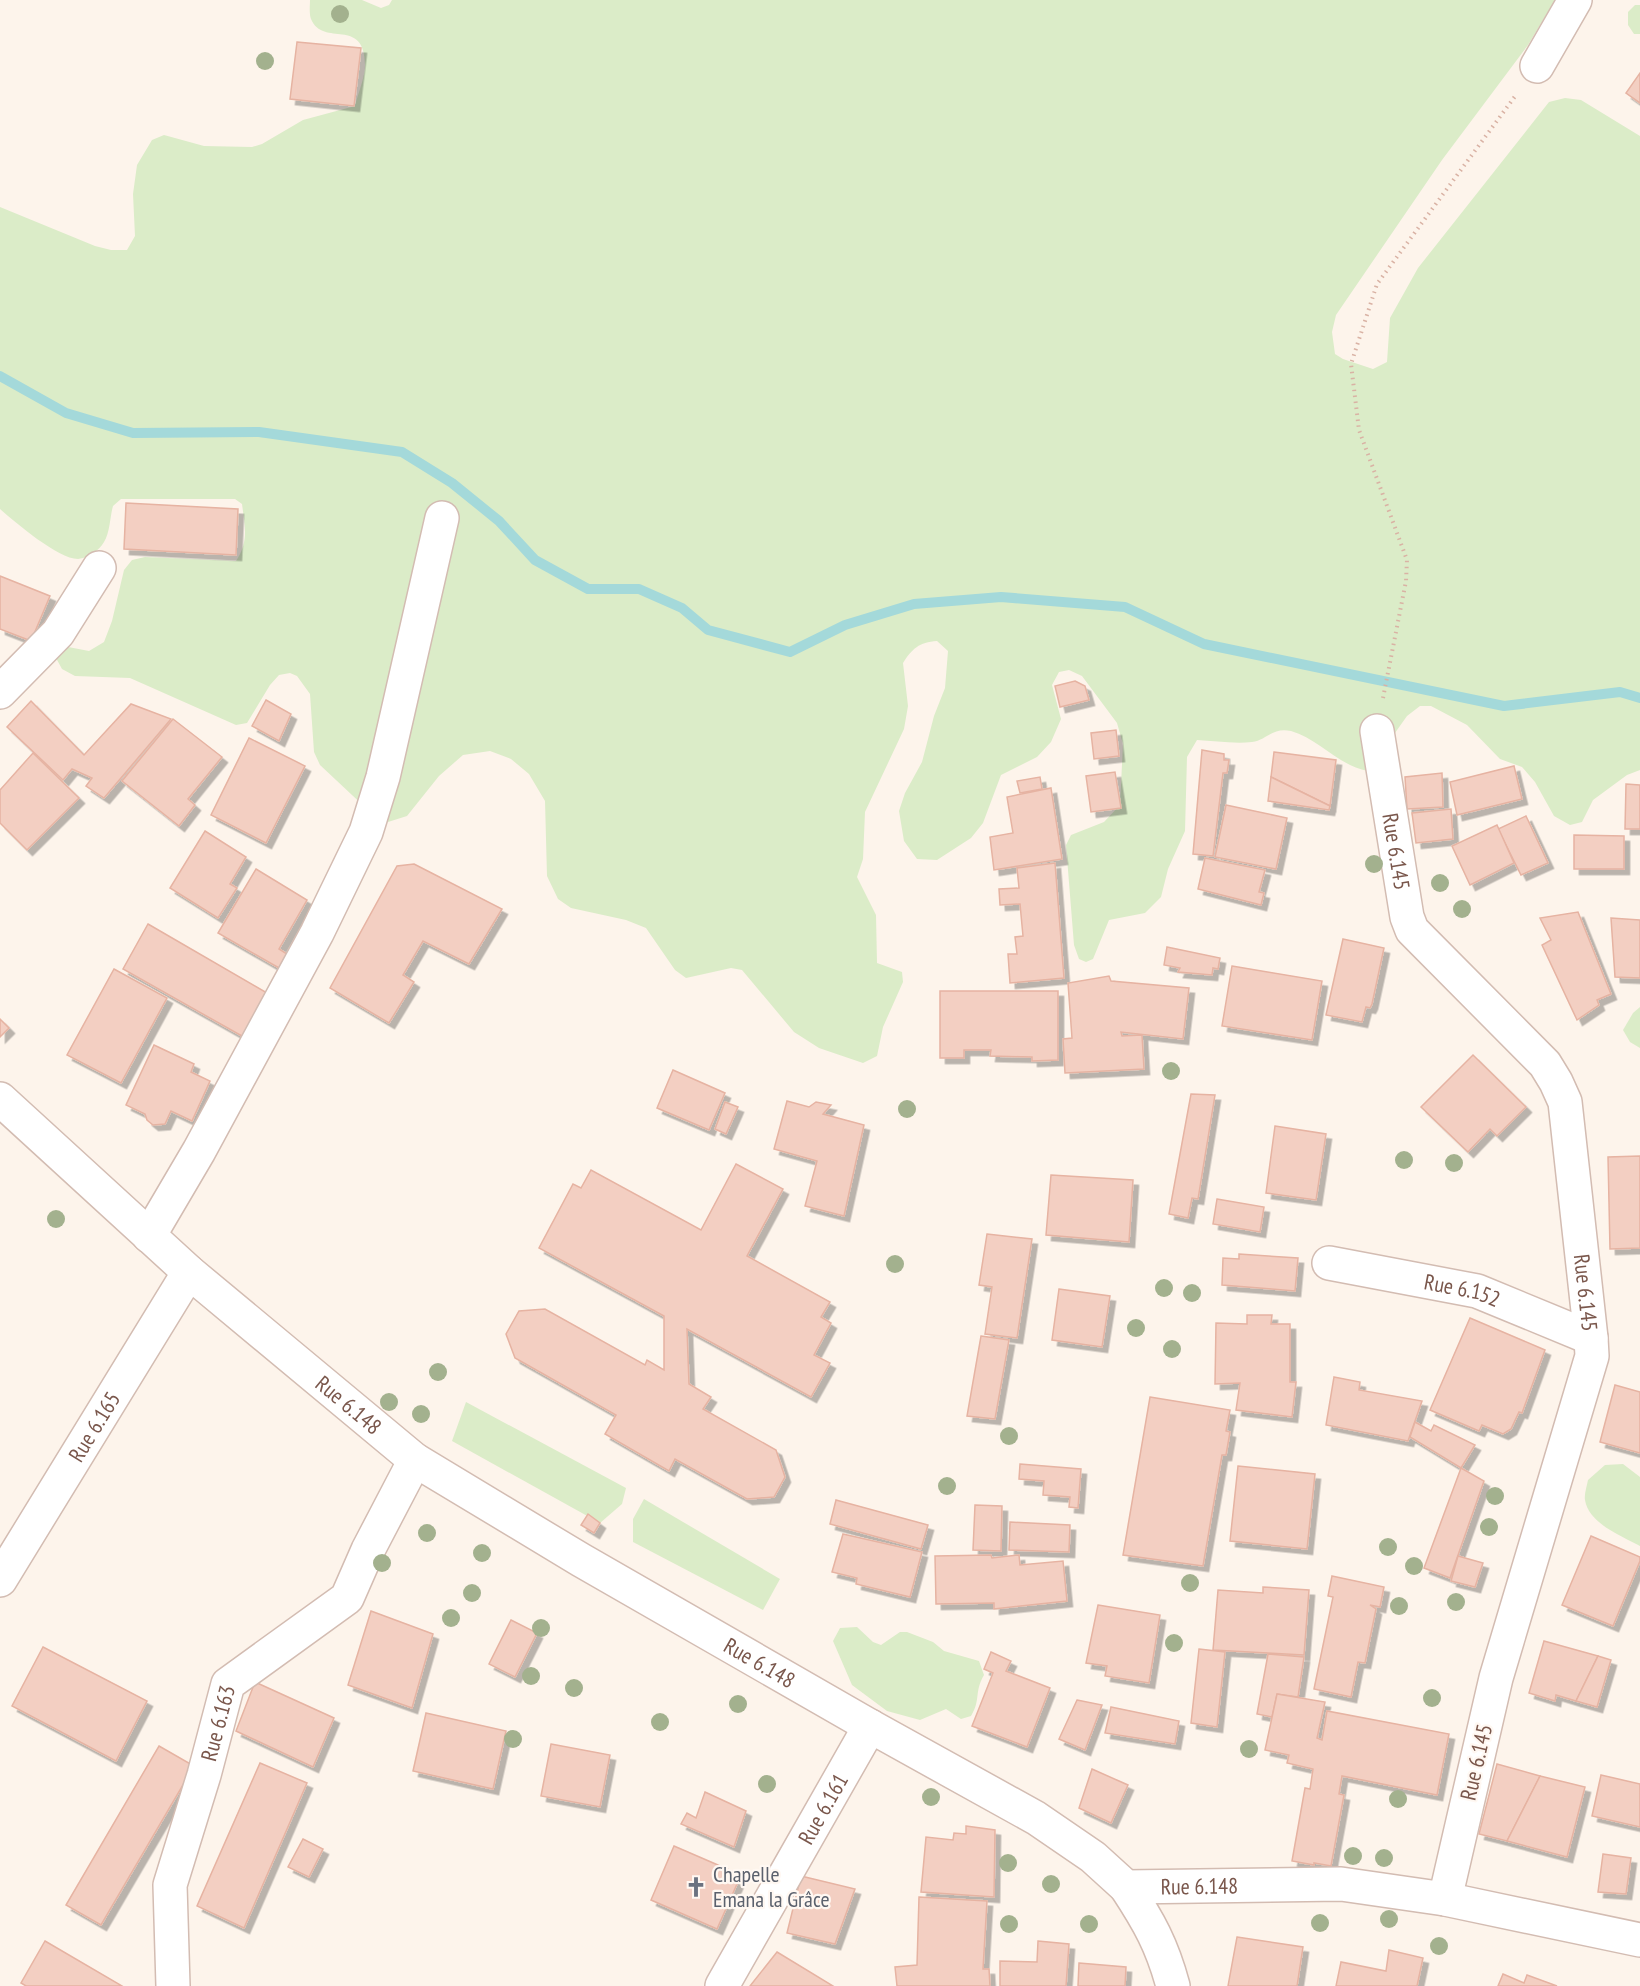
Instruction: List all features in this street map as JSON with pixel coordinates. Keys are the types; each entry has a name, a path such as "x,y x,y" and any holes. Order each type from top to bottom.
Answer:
{"street":[{"path":"1537,66 1575,0"},
{"path":"149,1236 200,1151 300,964 366,832 383,777 442,518"},
{"path":"0,692 58,633 99,568"},
{"name":"Rue 6.145","path":"1377,731 1407,917 1412,930 1545,1064 1565,1102 1591,1338 1592,1356 1496,1678 1445,1899"},
{"name":"Rue 6.148","path":"0,1099 189,1272 415,1460 591,1566 1036,1818 1093,1857 1126,1887 1341,1884 1445,1899 1640,1940"},
{"name":"Rue 6.152","path":"1329,1263 1478,1291 1591,1338"},
{"name":"Rue 6.165","path":"0,1580 189,1272"},
{"name":"Rue 6.163","path":"173,1986 170,1885 204,1775 228,1684 347,1598 368,1550 415,1460"},
{"name":"Rue 6.161","path":"722,1986 870,1726"},
{"path":"1126,1887 1153,1928 1173,1986"}],"path":[{"path":"1377,731 1406,580 1407,560 1359,430 1351,364 1377,284 1537,66"}],"green space":[{"path":"310,0 362,0 381,8 389,5 392,0 1555,0 1528,45 1442,160 1336,315 1332,332 1335,354 1343,359 1373,369 1387,362 1390,318 1418,268 1549,102 1565,98 1581,100 1640,136 1640,770 1627,775 1593,800 1582,822 1570,825 1554,816 1535,782 1522,767 1500,759 1467,725 1431,706 1420,706 1407,716 1368,771 1348,764 1311,740 1291,731 1274,732 1252,742 1197,740 1187,757 1185,831 1168,869 1161,897 1145,913 1109,920 1093,959 1086,962 1079,959 1074,945 1066,845 1071,835 1104,822 1120,805 1123,744 1117,723 1082,676 1069,670 1059,672 1052,685 1061,719 1051,742 1037,757 1001,775 983,823 971,838 937,860 917,859 904,841 899,811 905,793 922,762 934,716 945,688 948,651 937,641 925,643 913,650 903,663 908,706 904,729 865,812 863,859 857,877 876,915 877,963 902,972 903,982 883,1027 877,1056 863,1063 819,1048 794,1032 742,970 731,968 686,978 675,970 646,928 626,920 571,908 558,899 547,876 545,801 529,774 511,759 490,751 463,755 439,776 407,816 388,822 368,810 320,765 314,752 310,694 297,676 290,673 279,675 270,685 247,723 236,725 130,678 75,676 62,669 56,658 63,646 89,651 104,642 112,621 124,570 132,560 145,557 236,561 243,547 245,534 242,504 235,499 121,499 113,506 108,534 102,545 93,553 78,559 48,547 0,509 0,207 95,246 111,250 127,250 135,236 133,194 137,165 152,140 164,135 204,146 252,147 262,144 303,120 355,106 365,70 363,50 358,41 351,37 324,32 317,27 310,17"},
{"path":"1635,5 1640,5 1640,34 1634,34 1628,25 1628,12"},
{"path":"1640,1007 1640,1048 1630,1042 1623,1030 1633,1013"},
{"path":"466,1402 626,1488 622,1504 600,1523 452,1441"},
{"path":"1623,1464 1640,1477 1640,1546 1599,1522 1593,1516 1585,1500 1588,1480 1605,1465"},
{"path":"644,1499 780,1579 763,1610 633,1542 633,1519"},
{"path":"857,1627 873,1642 881,1645 900,1632 907,1632 933,1642 944,1651 979,1661 984,1675 971,1716 961,1719 946,1709 920,1720 887,1711 852,1685 833,1641 840,1628"}],"building":[{"path":"297,42 361,48 354,106 290,99"},
{"path":"1640,73 1640,103 1626,93"},
{"path":"126,503 238,509 236,555 124,549"},
{"path":"0,576 50,596 31,641 0,629"},
{"path":"1075,681 1085,686 1089,700 1060,707 1055,686"},
{"path":"266,700 291,714 279,741 252,726"},
{"path":"31,701 84,755 131,704 171,719 104,798 86,786 92,778 72,769 63,780 7,727"},
{"path":"173,719 222,757 188,799 195,805 179,826 122,781"},
{"path":"1116,730 1119,756 1094,759 1091,733"},
{"path":"249,738 305,766 266,843 211,815"},
{"path":"1202,750 1224,754 1224,760 1229,760 1227,773 1223,773 1213,856 1193,854"},
{"path":"1274,752 1336,760 1330,806 1271,777"},
{"path":"33,753 79,798 27,850 0,823 0,790"},
{"path":"1514,766 1522,799 1457,815 1450,782"},
{"path":"1115,772 1121,808 1091,812 1086,776"},
{"path":"1442,773 1443,807 1407,809 1405,777"},
{"path":"1040,777 1042,789 1020,793 1017,781"},
{"path":"1271,777 1330,806 1329,810 1268,801"},
{"path":"1626,784 1640,785 1640,829 1625,829"},
{"path":"1051,788 1062,859 994,870 990,837 1013,833 1007,797"},
{"path":"1226,805 1287,818 1276,869 1215,857"},
{"path":"1451,809 1453,839 1416,843 1412,813"},
{"path":"1526,816 1548,863 1521,875 1498,829"},
{"path":"1497,825 1514,863 1470,885 1452,846"},
{"path":"205,831 246,857 230,884 237,888 218,918 170,888"},
{"path":"1574,835 1624,836 1624,869 1574,869"},
{"path":"1205,858 1265,870 1259,892 1264,893 1261,905 1198,889"},
{"path":"1055,863 1064,978 1010,983 1008,954 1017,954 1015,937 1023,936 1020,904 1000,905 999,889 1019,888 1017,868"},
{"path":"414,864 502,909 469,964 423,941 403,975 414,982 389,1023 330,988 397,866"},
{"path":"256,869 307,900 279,949 287,954 279,968 218,933"},
{"path":"1578,912 1611,994 1597,1000 1599,1005 1577,1020 1542,945 1551,940 1540,918"},
{"path":"1611,918 1640,920 1640,978 1615,977"},
{"path":"148,924 274,997 249,1040 123,969"},
{"path":"1343,939 1384,948 1372,1004 1370,1008 1366,1007 1362,1022 1326,1015"},
{"path":"1167,947 1220,958 1218,969 1213,968 1212,975 1178,972 1180,968 1164,965"},
{"path":"1232,966 1322,981 1312,1040 1222,1026"},
{"path":"114,969 167,998 121,1083 67,1055"},
{"path":"1109,976 1111,981 1189,988 1183,1039 1121,1032 1122,1036 1142,1035 1144,1069 1065,1073 1063,1039 1072,1038 1068,983"},
{"path":"940,991 1058,991 1058,1060 1032,1061 1032,1057 990,1056 991,1050 964,1050 964,1058 940,1058"},
{"path":"0,1019 9,1028 0,1037"},
{"path":"154,1045 194,1064 191,1072 210,1081 192,1121 171,1111 165,1124 153,1125 147,1120 145,1114 126,1105"},
{"path":"1473,1055 1526,1107 1497,1136 1490,1129 1468,1152 1421,1107"},
{"path":"673,1070 725,1093 709,1130 657,1108"},
{"path":"1191,1094 1215,1095 1198,1199 1192,1198 1188,1218 1169,1214"},
{"path":"787,1101 809,1107 816,1102 831,1105 823,1114 864,1125 844,1216 805,1206 817,1161 774,1149"},
{"path":"725,1102 738,1107 726,1134 715,1129"},
{"path":"1275,1126 1326,1134 1316,1200 1266,1193"},
{"path":"1640,1156 1640,1248 1610,1249 1608,1157"},
{"path":"736,1164 783,1189 747,1256 830,1302 821,1317 831,1323 814,1355 830,1363 811,1397 687,1329 689,1384 711,1397 703,1409 776,1450 785,1477 774,1497 747,1499 675,1459 669,1471 605,1434 616,1415 515,1358 506,1334 519,1311 545,1309 645,1365 647,1360 664,1370 664,1316 539,1248 573,1184 581,1188 591,1170 701,1230"},
{"path":"1051,1175 1133,1180 1129,1242 1046,1235"},
{"path":"1217,1199 1264,1207 1260,1232 1213,1224"},
{"path":"987,1234 1032,1239 1017,1338 985,1334 992,1287 979,1285"},
{"path":"1239,1254 1298,1258 1295,1291 1222,1285 1223,1258 1239,1259"},
{"path":"1059,1289 1110,1296 1102,1347 1052,1340"},
{"path":"1247,1315 1272,1315 1271,1324 1290,1324 1290,1382 1296,1382 1292,1417 1236,1410 1240,1383 1215,1384 1216,1323 1247,1324"},
{"path":"1470,1318 1545,1350 1522,1413 1519,1412 1511,1429 1503,1434 1482,1425 1479,1431 1430,1410"},
{"path":"981,1336 1009,1340 995,1419 967,1416"},
{"path":"1334,1377 1360,1382 1359,1390 1422,1401 1408,1441 1326,1425"},
{"path":"1615,1385 1640,1392 1640,1453 1600,1442"},
{"path":"1150,1397 1230,1410 1226,1431 1230,1432 1226,1455 1222,1455 1203,1566 1123,1555"},
{"path":"1415,1422 1431,1431 1434,1425 1475,1445 1461,1468 1410,1437"},
{"path":"1020,1464 1081,1469 1078,1508 1069,1507 1070,1497 1043,1495 1044,1481 1019,1479"},
{"path":"1238,1466 1315,1474 1307,1549 1230,1541"},
{"path":"1461,1468 1484,1481 1450,1578 1424,1568"},
{"path":"836,1500 928,1525 921,1549 830,1524"},
{"path":"975,1505 1002,1506 1001,1551 973,1550"},
{"path":"588,1514 600,1523 594,1533 581,1525"},
{"path":"1010,1522 1070,1525 1069,1552 1009,1550"},
{"path":"843,1534 922,1552 910,1597 856,1584 857,1578 832,1572"},
{"path":"1591,1536 1640,1557 1613,1626 1562,1605"},
{"path":"991,1555 992,1558 1019,1555 1020,1565 1063,1561 1067,1601 994,1609 994,1603 936,1604 935,1556"},
{"path":"1458,1556 1483,1563 1475,1587 1451,1581"},
{"path":"1332,1576 1384,1587 1380,1607 1370,1605 1376,1609 1365,1663 1358,1662 1351,1697 1314,1689 1333,1597 1328,1596"},
{"path":"1263,1587 1309,1590 1304,1655 1213,1650 1218,1590 1263,1593"},
{"path":"1098,1605 1160,1615 1149,1683 1105,1676 1107,1666 1086,1663"},
{"path":"371,1611 433,1634 412,1708 348,1685"},
{"path":"511,1620 537,1633 515,1677 489,1664"},
{"path":"1544,1641 1598,1656 1576,1701 1556,1695 1555,1701 1529,1693"},
{"path":"43,1647 147,1701 116,1761 12,1706"},
{"path":"1199,1649 1225,1652 1217,1727 1191,1723"},
{"path":"991,1652 1011,1661 1006,1671 1050,1688 1027,1747 972,1726 993,1673 984,1669"},
{"path":"1268,1654 1304,1657 1298,1697 1277,1694 1272,1717 1257,1714"},
{"path":"1598,1656 1611,1660 1597,1707 1576,1701"},
{"path":"255,1682 334,1718 313,1767 236,1731"},
{"path":"1277,1694 1325,1702 1317,1738 1322,1740 1327,1711 1449,1734 1437,1795 1342,1776 1339,1794 1344,1795 1331,1866 1292,1861 1305,1788 1310,1789 1313,1769 1287,1763 1289,1755 1265,1750"},
{"path":"1077,1700 1102,1705 1085,1750 1059,1739"},
{"path":"1111,1707 1179,1721 1175,1744 1105,1733"},
{"path":"426,1713 506,1731 493,1789 413,1771"},
{"path":"551,1744 610,1755 600,1807 541,1796"},
{"path":"159,1746 194,1766 101,1925 66,1905"},
{"path":"260,1763 307,1783 244,1928 197,1906"},
{"path":"1497,1764 1540,1776 1507,1841 1479,1834"},
{"path":"1092,1769 1128,1785 1111,1823 1079,1808"},
{"path":"1601,1775 1640,1784 1640,1827 1592,1816"},
{"path":"1540,1776 1585,1787 1567,1857 1507,1841"},
{"path":"705,1792 746,1811 734,1847 681,1824 687,1813 696,1818"},
{"path":"966,1826 995,1830 994,1897 921,1892 926,1837 953,1840 954,1833 966,1834"},
{"path":"303,1839 323,1849 309,1877 288,1867"},
{"name":"Chapelle Emana la Grâce","path":"674,1846 741,1875 717,1929 651,1900"},
{"path":"1603,1854 1631,1858 1626,1894 1598,1892"},
{"path":"801,1876 855,1889 835,1944 787,1933"},
{"path":"919,1897 987,1901 983,1969 989,1969 990,1986 897,1986 895,1967 917,1965"},
{"path":"1237,1937 1303,1947 1297,1986 1228,1986"},
{"path":"45,1941 122,1986 26,1986 21,1983"},
{"path":"1038,1941 1069,1944 1066,1986 1000,1986 1000,1961 1037,1962"},
{"path":"1389,1950 1423,1958 1417,1986 1336,1986 1341,1962 1386,1971"},
{"path":"777,1952 833,1986 750,1986"},
{"path":"1079,1963 1126,1967 1125,1986 1078,1986"},
{"path":"1503,1974 1524,1983 1527,1975 1557,1986 1498,1986"}],"waterway":[{"path":"0,376 66,413 133,433 259,432 402,452 452,483 499,521 535,560 588,589 639,589 682,608 708,630 790,652 845,625 914,604 1001,597 1125,607 1204,644 1504,706 1620,692 1640,698"}],"place":[{"name":"Chapelle Emana la Grâce","path":"696,1887"}]}
